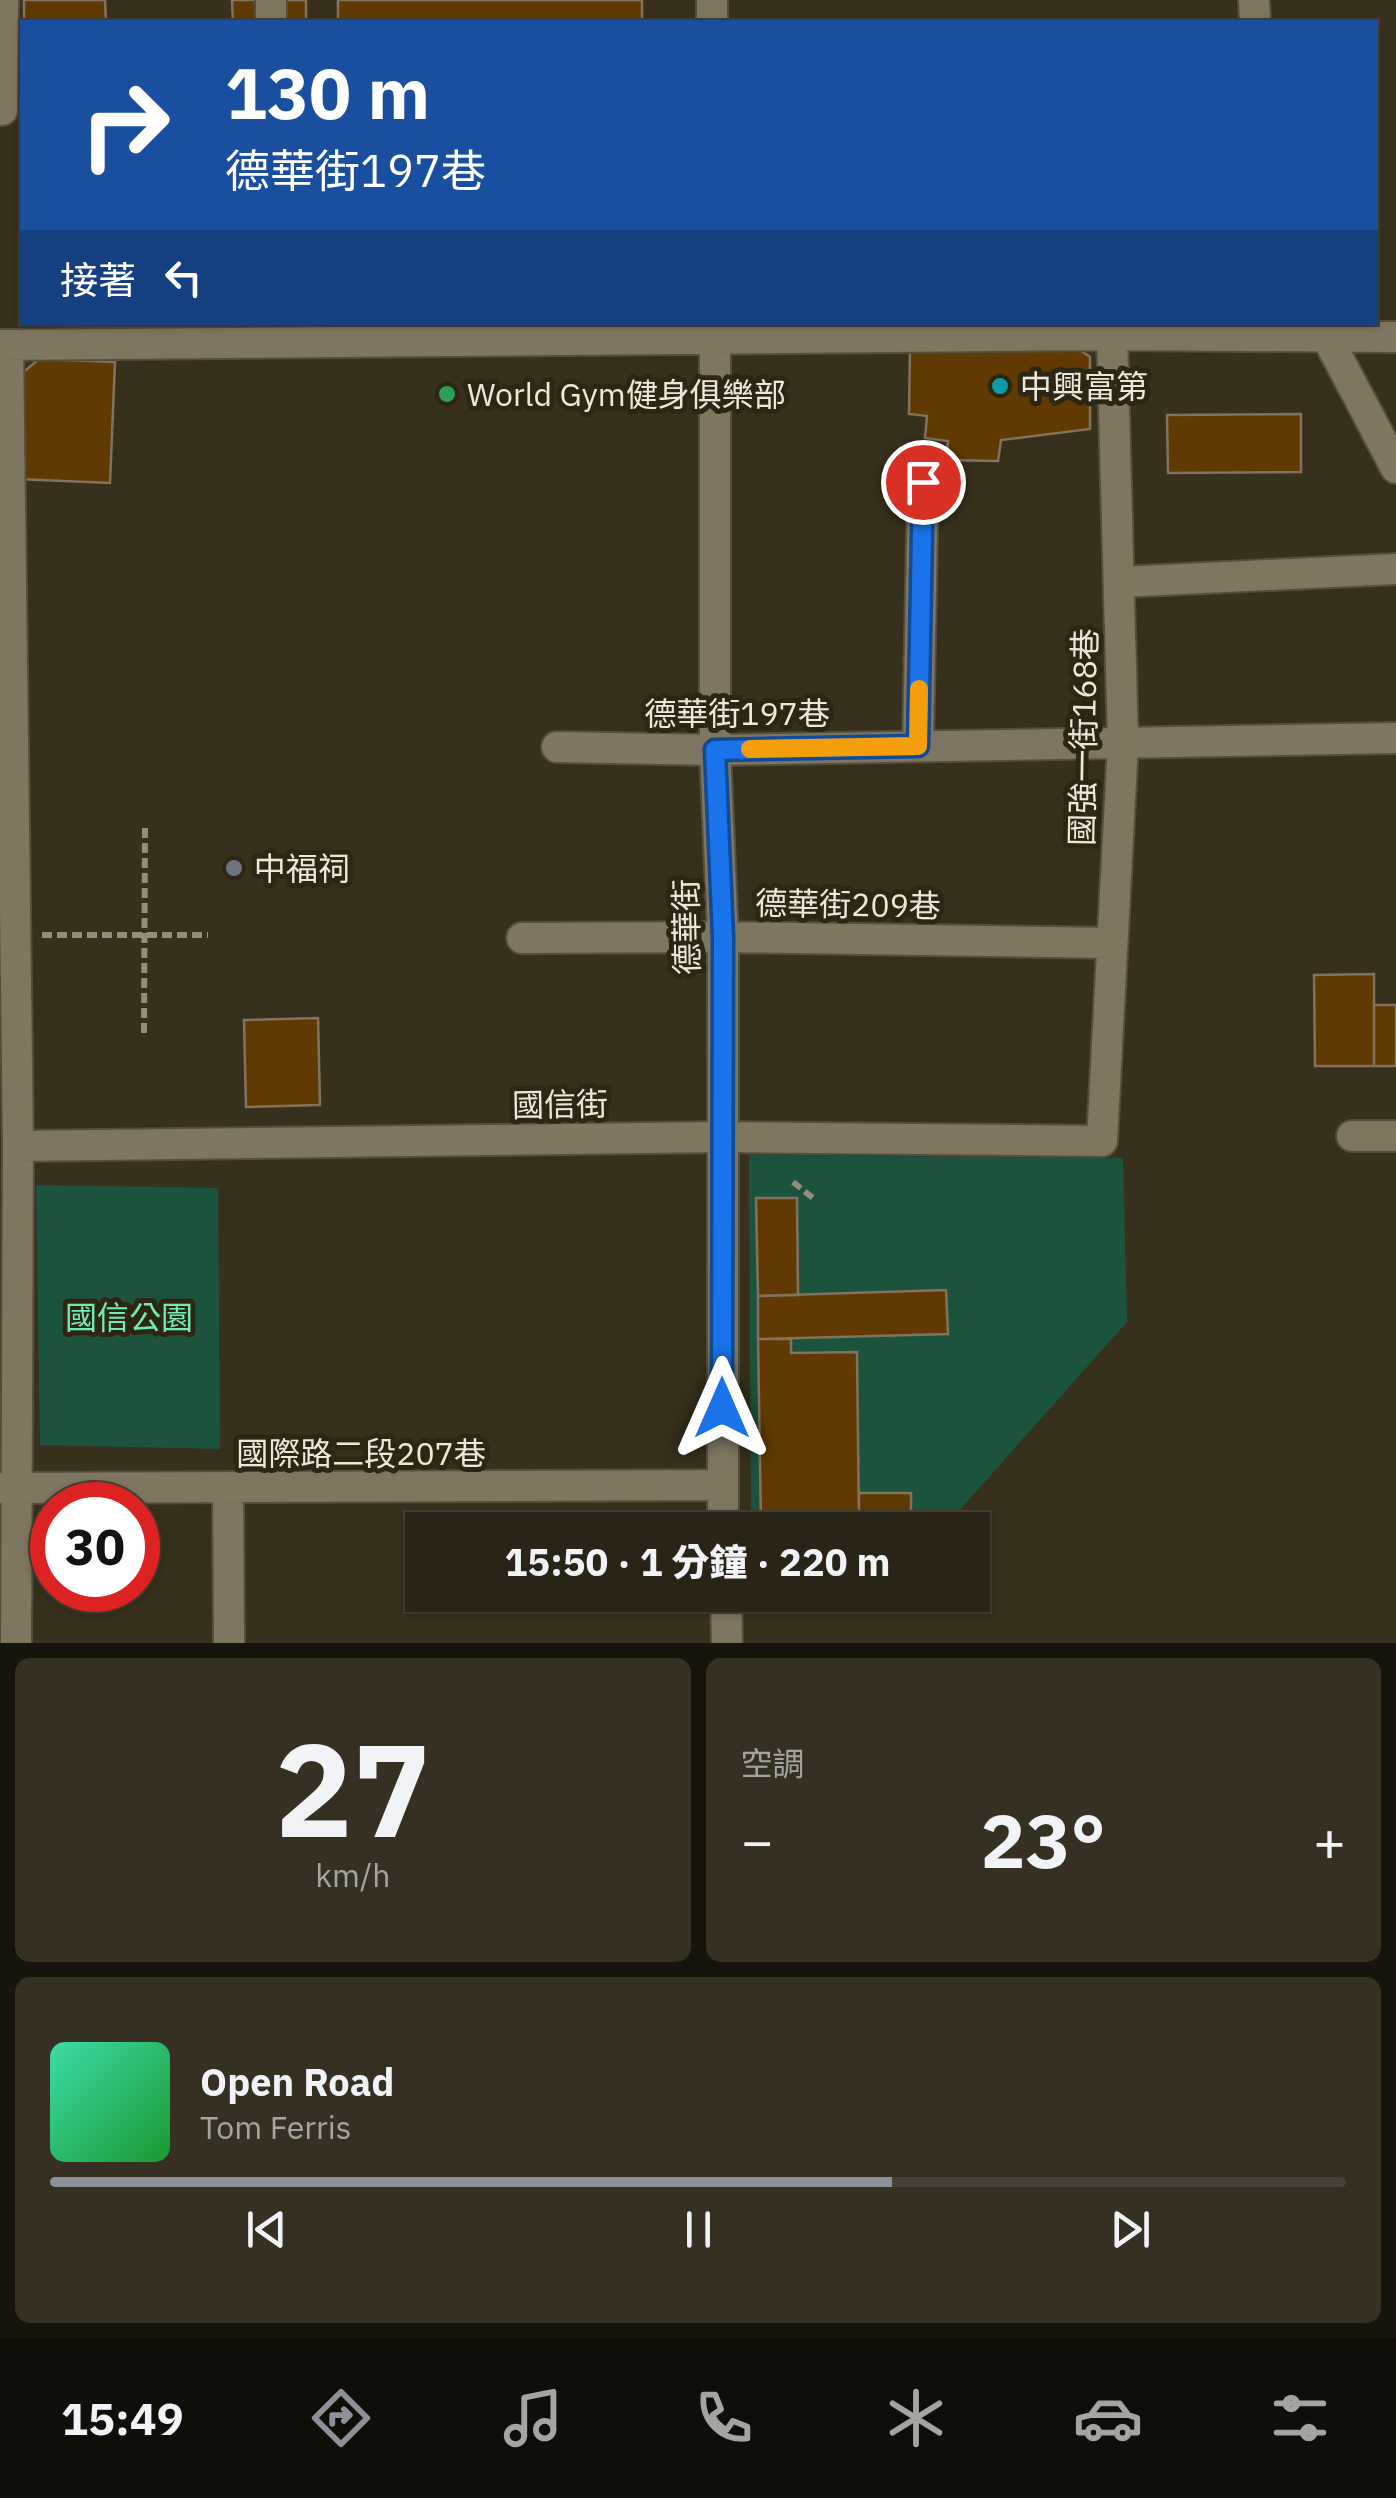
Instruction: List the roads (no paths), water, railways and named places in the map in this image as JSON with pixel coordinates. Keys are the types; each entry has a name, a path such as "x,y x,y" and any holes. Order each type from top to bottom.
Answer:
{"street":[{"path":"2,110 3,0"},
{"path":"1321,329 1396,468"},
{"path":"16,1643 7,1487 18,1146 4,345 235,333 715,331 1112,335 1321,329 1396,336"},
{"name":"德華街","path":"715,331 715,750 723,937 723,1512"},
{"name":"國強一街168巷","path":"1102,1141 1122,743 1112,335"},
{"path":"918,746 923,482"},
{"path":"1120,582 1396,569"},
{"name":"德華街197巷","path":"557,748 715,750 1396,738"},
{"name":"德華街209巷","path":"522,938 1112,943"},
{"path":"1352,1136 1396,1136"},
{"name":"國信街","path":"18,1146 722,1137 1102,1141"},
{"name":"國際路二段207巷","path":"7,1487 228,1490 722,1486"},
{"path":"228,1490 229,1643"},
{"path":"727,1612 728,1643"}],"place":[{"name":"中興富第","path":"1000,386"},
{"name":"World Gym健身俱樂部","path":"447,394"},
{"name":"中福祠","path":"234,868"}],"park label":[{"name":"國信公園","path":"129,1317"}]}
